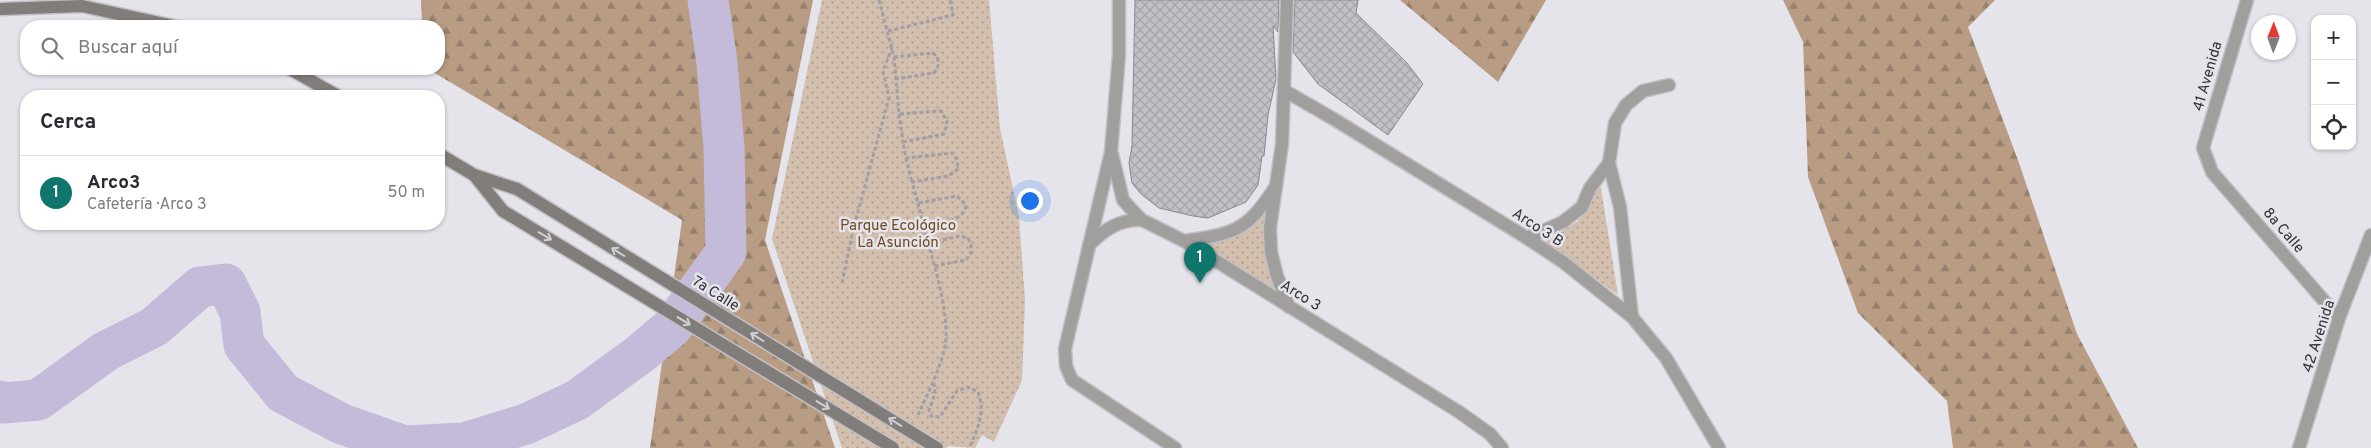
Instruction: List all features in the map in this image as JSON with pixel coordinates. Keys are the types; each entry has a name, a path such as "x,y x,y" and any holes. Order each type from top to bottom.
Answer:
{"main road":[{"path":"0,8 82,6 146,20"},
{"path":"301,75 327,90"},
{"name":"7a Calle","path":"445,158 474,175 517,189 937,448"},
{"name":"7a Calle","path":"474,175 504,211 893,448"}],"street":[{"path":"1120,0 1111,152 1065,349 1066,366 1072,380 1175,448"},
{"path":"1287,0 1282,144 1270,228 1271,252 1277,276 1289,307"},
{"name":"41 Avenida","path":"2206,161 2203,148 2247,0"},
{"path":"1632,317 1620,207 1609,163 1615,123 1626,105 1643,91 1669,85"},
{"name":"Arco 3 B","path":"1285,92 1332,118 1527,238 1563,262 1632,317 1666,358 1720,448"},
{"name":"Arco 3","path":"1111,152 1123,200 1142,220 1184,241 1459,412 1490,434 1502,448"},
{"name":"8a Calle","path":"2206,161 2212,172 2339,318"},
{"path":"1527,238 1563,222 1582,207 1590,188 1609,163"},
{"path":"1184,241 1234,231 1258,213 1276,185"},
{"path":"1089,245 1114,224 1127,219 1142,220"},
{"name":"42 Avenida","path":"2299,448 2339,318 2371,235"}],"path":[{"path":"879,0 894,56 902,142 944,313 946,345 934,381 914,423"},
{"path":"888,31 953,15 950,0"},
{"path":"842,283 854,226 889,98 883,71 892,48"},
{"path":"894,56 933,53 938,61 938,68 934,73 896,79"},
{"path":"899,114 941,111 947,121 944,134 932,138 902,142"},
{"path":"906,158 943,152 953,153 957,160 958,169 948,176 912,182"},
{"path":"918,203 958,196 966,205 965,212 960,217 923,225"},
{"path":"928,243 960,236 968,238 971,245 972,253 966,260 934,266"},
{"path":"934,381 935,393 929,411 931,416 936,418 940,417 957,391 968,387 978,392 982,400 978,429 969,448"}],"green space":[{"path":"421,0 813,0 765,240 835,448 650,448 682,220 438,75 445,75 445,20 422,20"},
{"name":"Parque Ecológico La Asunción","path":"822,0 989,0 1000,128 1019,217 1025,300 1022,380 994,442 982,435 975,448 948,446 946,448 842,448 772,239"},
{"path":"1400,0 1546,0 1498,82"},
{"path":"1783,0 1995,0 1968,27 2018,160 2077,334 2138,448 1953,448 1947,401 1858,313 1808,177 1803,42"},
{"path":"1600,182 1618,295 1545,242 1578,221"},
{"path":"1267,207 1280,296 1197,243"}],"building":[{"path":"1135,0 1279,0 1278,32 1273,26 1276,79 1268,115 1264,156 1262,156 1258,185 1246,202 1208,218 1193,216 1159,208 1141,194 1132,183 1129,163 1132,146"},
{"path":"1295,0 1358,0 1356,13 1407,63 1423,84 1388,135 1318,84 1293,52"}],"waterway":[{"path":"0,401 3,403 38,400 106,351 154,327 200,287 226,284 240,312 244,345 283,393 342,424 405,446 464,443 526,424 577,400 640,354 672,327 726,252 724,148 717,63 708,0"}],"place":[{"name":"Arco3","path":"1200,283"}]}
